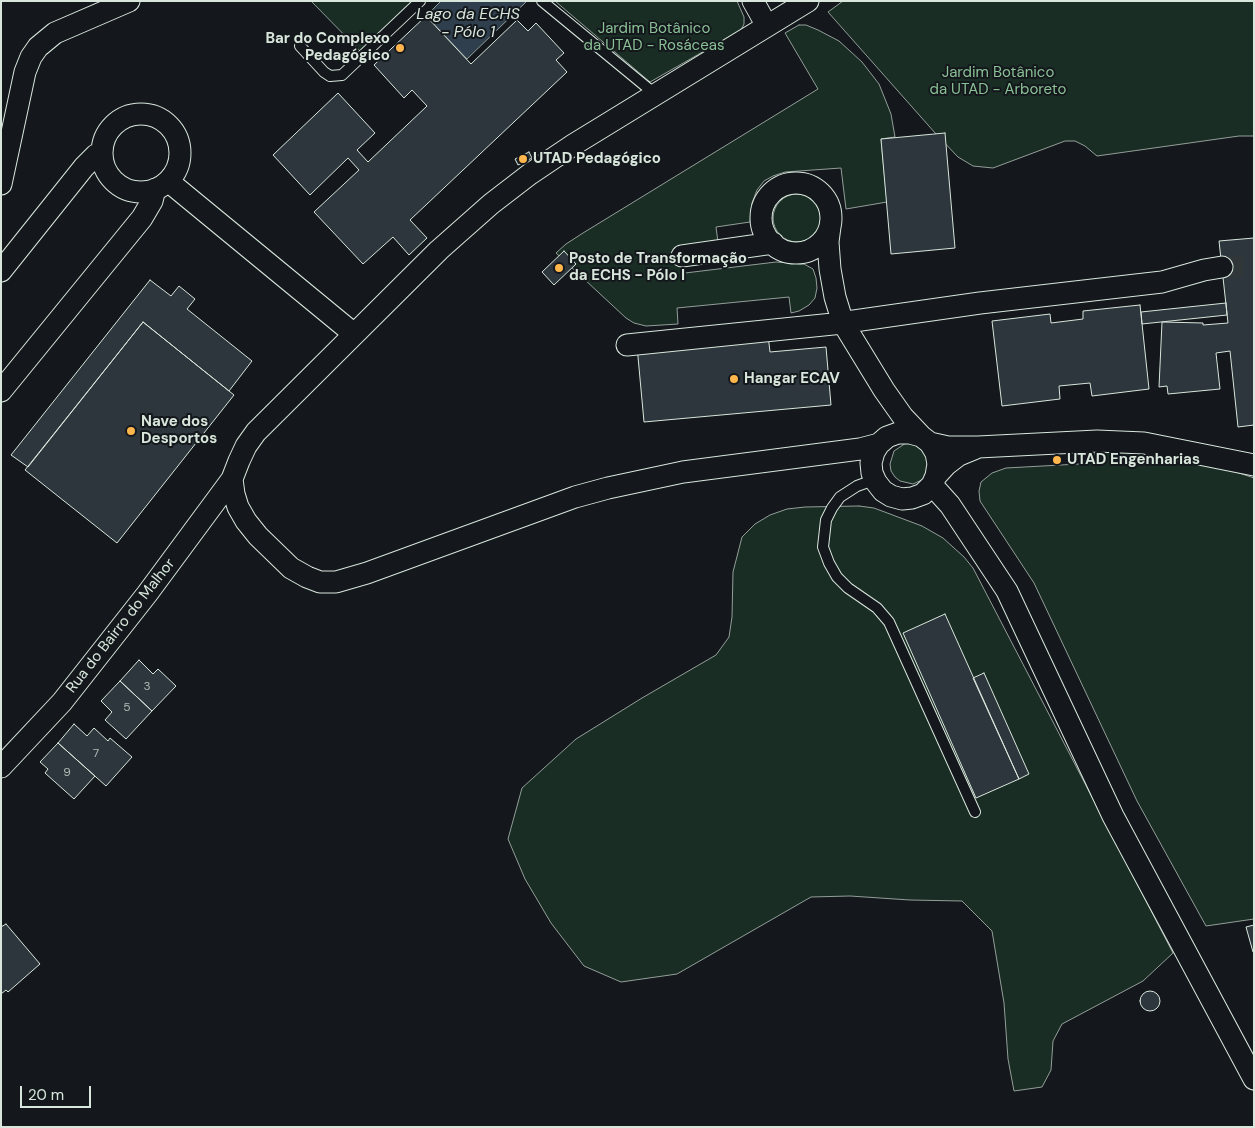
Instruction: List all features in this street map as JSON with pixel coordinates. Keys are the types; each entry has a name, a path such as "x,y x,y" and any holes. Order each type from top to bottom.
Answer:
{"street":[{"path":"1,184 25,72 38,47 55,33 129,1"},
{"path":"753,1 767,26"},
{"name":"Rua do Bairro do Malhor","path":"1,767 62,702 147,594 232,479 246,446 256,432 439,250 522,180 573,145 808,1"},
{"path":"1,391 142,218 161,185 176,171 180,147 168,125 157,118 144,114 132,115 120,120 111,128 104,140 102,152 104,164 110,176 118,185 130,190 143,192 161,185"},
{"path":"1,271 84,167 96,155 102,152"},
{"path":"830,269 815,259 782,250 772,244 766,234 762,224 762,212 766,201 773,192 782,186 794,183 805,184 816,189 824,197 829,207 831,219 828,242 830,269 835,297 843,322 884,390 903,417 936,453 938,464 934,481 1011,598 1113,816 1254,1079"},
{"path":"161,185 354,334"},
{"path":"793,253 805,252 815,248 824,240 829,230 831,219"},
{"path":"682,256 772,244"},
{"path":"627,345 843,322 980,303 1162,282 1222,267"},
{"path":"874,478 871,463 874,452 883,440 891,416 884,390"},
{"path":"232,479 238,507 258,536 291,568 299,573 320,582 336,582 367,573 575,497 608,488 683,472 860,449 898,433 910,432 925,440 948,447 1097,441 1144,443 1254,464"},
{"path":"835,453 858,461 883,491 891,496 902,499 923,494 952,460 978,447"},
{"path":"912,498 934,504 956,514"}],"lane":[{"path":"300,46 324,72 330,76 342,75 420,1"},
{"path":"542,1 655,94"},
{"path":"874,478 840,497 826,520 823,547 828,563 837,577 848,588 878,608 889,622 974,812"}],"green space":[{"path":"311,1 414,1 361,52"},
{"name":"Jardim Botânico da UTAD - Rosáceas","path":"555,1 737,1 744,17 744,24 741,30 650,82"},
{"name":"Jardim Botânico da UTAD - Arboreto","path":"843,1 1254,1 1254,136 1239,136 1097,156 1085,146 1075,141 1065,141 993,168 973,166 958,157 936,134 828,12"},
{"path":"799,25 806,25 839,41 862,62 879,84 891,114 895,137 881,139 887,202 846,209 841,168 785,172 773,176 764,181 757,190 752,203 750,222 716,227 718,242 683,262 685,273 776,262 804,264 813,269 816,278 815,298 809,305 791,313 789,297 677,308 678,324 646,326 634,323 626,318 556,253 583,233 818,89 785,33"},
{"path":"792,194 802,194 814,201 821,213 821,223 814,235 802,242 792,242 784,238 777,231 773,223 773,213 777,205 784,198"},
{"path":"906,443 920,445 931,461 924,479 913,484 900,481 891,471 890,464 894,451"},
{"path":"1099,451 1162,454 1209,463 1254,478 1254,919 1206,926 1137,801 1034,583 980,501 979,491 981,482 992,473 1006,468 1079,464"},
{"path":"859,506 874,508 922,526 943,538 973,568 1173,953 1143,981 1062,1024 1053,1041 1051,1070 1042,1087 1014,1091 1008,1059 1004,1003 992,931 962,901 850,896 811,897 677,974 621,982 584,966 551,923 525,879 508,839 522,788 576,739 716,655 729,637 732,617 733,572 742,537 755,524 770,515 787,509"}],"water":[{"name":"Lago da ECHS - Pólo 1","path":"441,1 527,1 467,59 426,16"}],"building":[{"path":"426,16 471,64 517,20 528,31 536,23 564,53 556,60 567,72 410,220 427,238 409,255 393,237 363,264 314,212 359,170 348,158 310,195 273,155 338,93 375,133 357,150 368,162 427,106 412,90 404,98 374,65"},
{"path":"945,133 955,248 891,254 881,139"},
{"path":"529,152 532,158 518,165 515,159"},
{"path":"1254,238 1254,425 1238,427 1230,351 1216,353 1220,389 1168,394 1167,386 1159,387 1162,322 1203,323 1203,325 1228,323 1219,241"},
{"name":"Posto de Transformação da ECHS - Pólo I","path":"564,251 576,264 554,285 542,272"},
{"path":"150,280 171,296 179,286 195,299 187,309 252,361 229,391 143,322 28,467 11,455"},
{"path":"1226,303 1227,315 1142,324 1141,312"},
{"path":"1140,305 1149,389 1092,396 1090,383 1059,386 1060,399 1002,406 992,321 1050,314 1051,323 1083,319 1083,311"},
{"name":"Nave dos Desportos","path":"143,322 234,395 117,543 25,470"},
{"name":"Hangar ECAV","path":"768,335 770,352 826,347 831,405 644,422 637,346"},
{"path":"945,614 1019,779 976,798 903,633"},
{"path":"139,660 153,674 158,669 176,686 152,711 120,681"},
{"path":"984,673 1029,774 1019,779 973,678"},
{"path":"120,681 152,711 126,739 105,720 112,712 101,701"},
{"path":"74,724 87,736 94,728 108,741 110,738 132,757 106,786 58,743"},
{"path":"58,743 95,776 74,799 45,773 48,769 40,762"},
{"path":"6,924 40,964 8,992 6,990 1,994 1,927"},
{"path":"1254,925 1254,952 1253,952 1246,927"},
{"path":"1150,991 1157,994 1160,1001 1157,1008 1150,1011 1143,1008 1140,1001 1143,994"}],"tunnel":[{"path":"1222,267 1254,267"}],"place":[{"name":"Bar do Complexo Pedagógico","path":"400,48"},
{"name":"UTAD Pedagógico","path":"523,159"},
{"name":"Posto de Transformação da ECHS - Pólo I","path":"559,268"},
{"name":"Hangar ECAV","path":"734,379"},
{"name":"Nave dos Desportos","path":"131,431"},
{"name":"UTAD Engenharias","path":"1057,460"}]}
